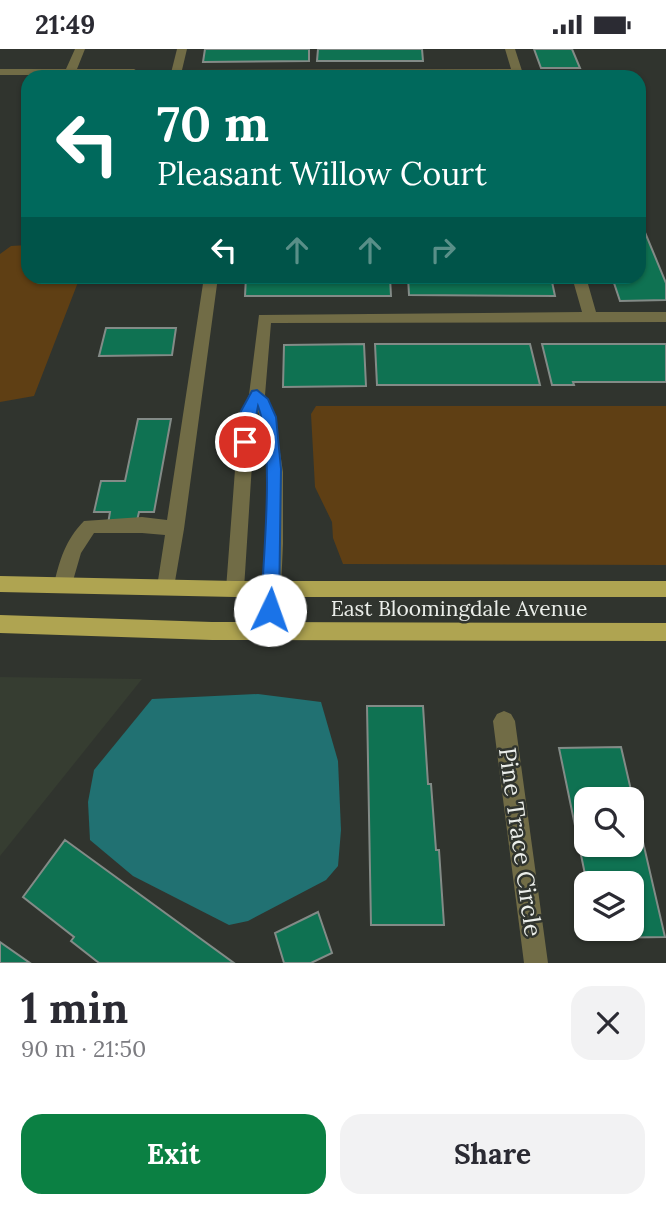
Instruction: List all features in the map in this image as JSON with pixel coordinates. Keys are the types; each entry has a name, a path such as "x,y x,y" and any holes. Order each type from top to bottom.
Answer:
{"main road":[{"name":"East Bloomingdale Avenue","path":"0,583 236,589 666,589"},
{"name":"East Bloomingdale Avenue","path":"0,624 269,631 666,632"}],"street":[{"path":"71,70 80,49"},
{"path":"177,70 182,49"},
{"path":"510,49 516,70"},
{"path":"0,72 21,72"},
{"path":"166,587 210,284"},
{"path":"581,284 591,318"},
{"path":"236,589 248,411 257,395 264,318 666,317"},
{"path":"257,395 269,417 273,459 269,631"},
{"path":"244,460 273,459"},
{"path":"63,585 68,560 77,539 90,526 142,525 175,529"},
{"name":"Pine Trace Circle","path":"504,721 536,963"}],"shaded area":[{"path":"21,245 21,284 77,284 34,396 0,402 0,254 11,246"},
{"path":"316,406 666,406 666,565 343,564 333,538 332,522 315,487 311,414"},
{"path":"0,677 142,679 0,856"}],"water":[{"path":"258,694 321,702 338,761 341,830 338,866 326,880 248,921 229,925 133,876 90,840 88,802 94,770 152,699"}],"building":[{"path":"205,49 309,49 309,61 203,62"},
{"path":"318,49 422,49 423,61 317,61"},
{"path":"534,49 572,49 580,68 541,68"},
{"path":"646,235 666,283 666,300 620,301 614,284 646,284"},
{"path":"246,284 390,284 391,296 245,296"},
{"path":"408,284 552,284 555,296 409,295"},
{"path":"106,328 176,328 172,355 99,356"},
{"path":"364,344 366,386 283,387 284,345"},
{"path":"375,344 530,344 540,385 377,385"},
{"path":"542,344 666,344 666,382 573,382 574,385 552,385"},
{"path":"138,419 171,419 154,512 139,512 136,525 108,524 110,512 94,512 101,481 125,481"},
{"path":"367,706 423,706 428,784 431,784 436,850 439,850 444,925 371,925"},
{"path":"621,747 630,787 574,787 574,821 559,748"},
{"path":"65,840 234,963 99,963 71,941 74,937 23,897"},
{"path":"644,846 665,937 644,937 644,871 584,871 581,857 644,857"},
{"path":"318,912 332,953 311,963 284,963 275,933"},
{"path":"0,942 30,963 0,963"}],"route":[{"path":"245,442 248,411 257,395 269,417 274,469 270,610"}]}
